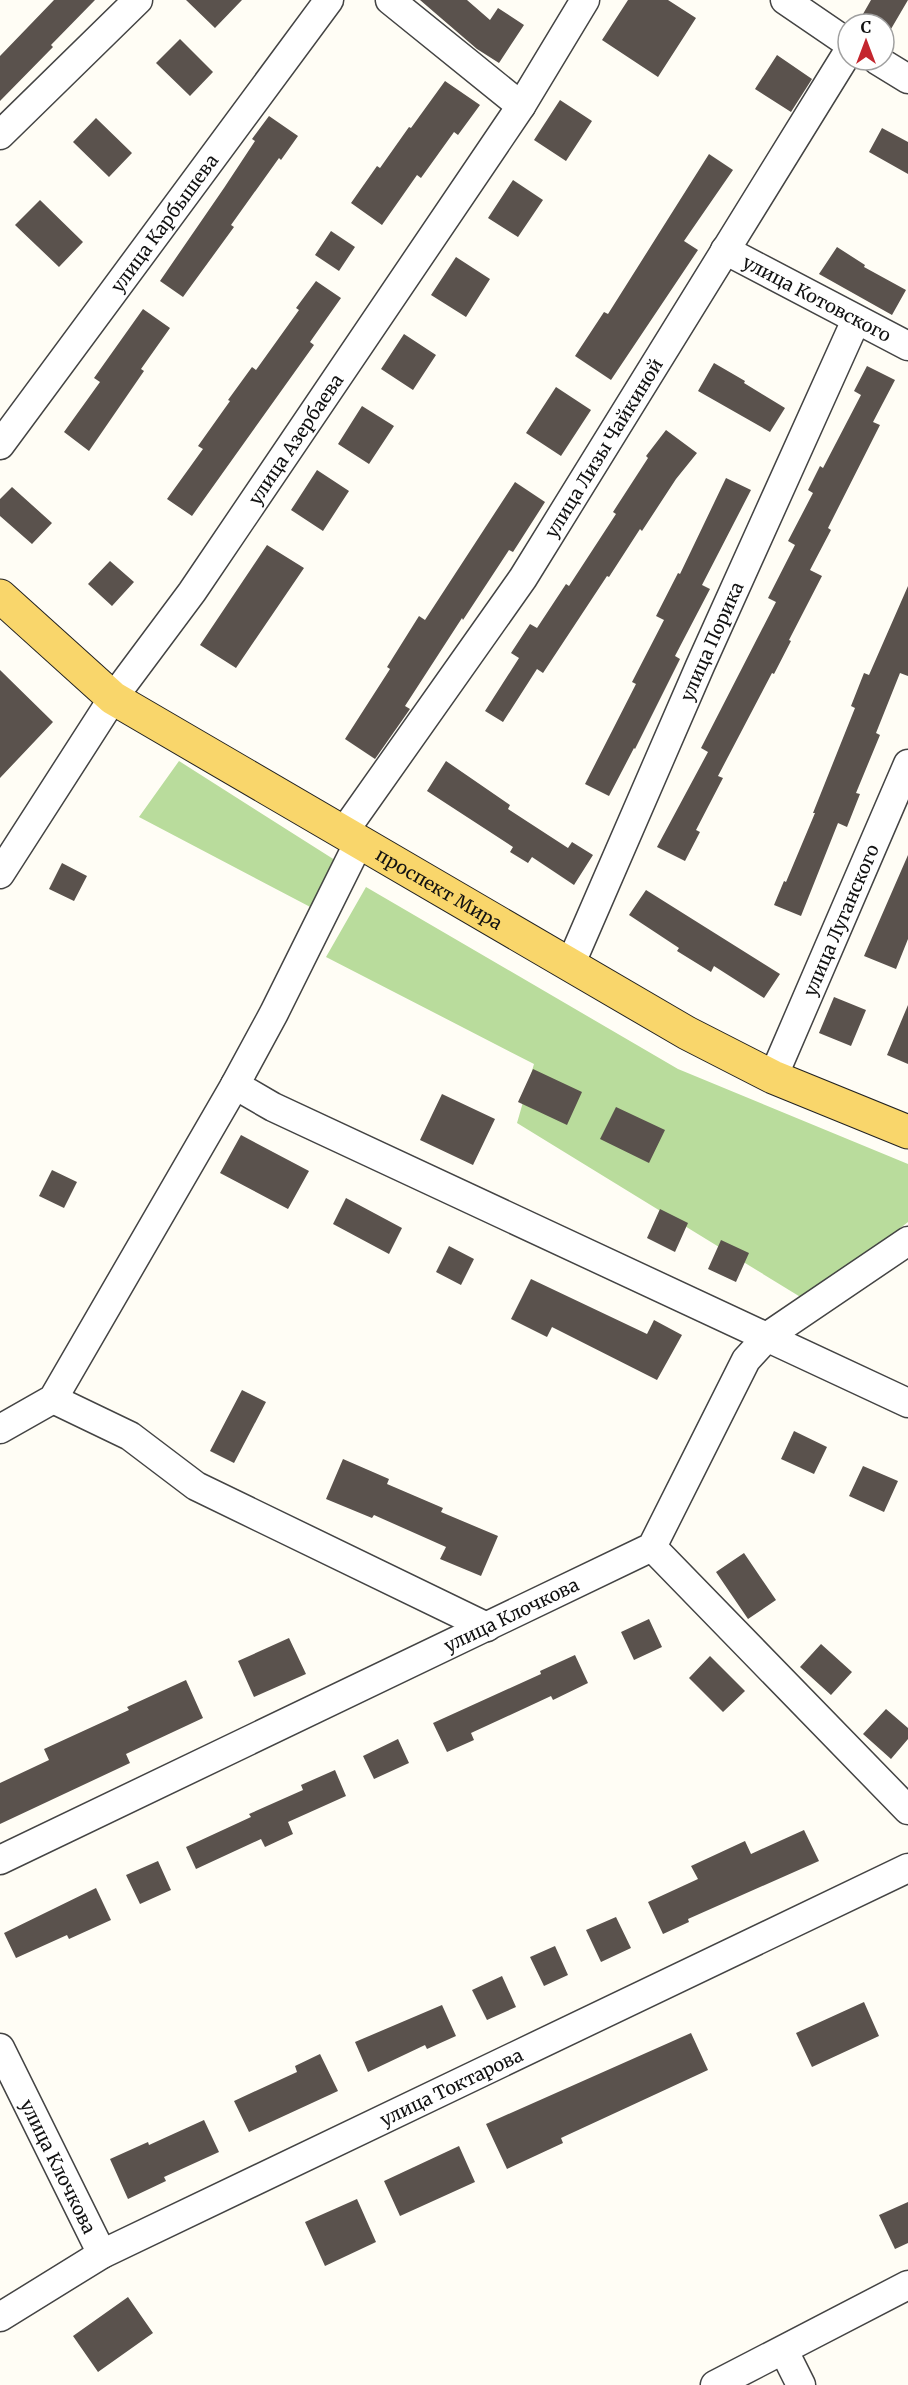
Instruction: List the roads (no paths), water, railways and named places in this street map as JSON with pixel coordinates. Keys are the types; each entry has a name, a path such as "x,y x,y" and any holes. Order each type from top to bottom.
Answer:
{"main road":[{"name":"проспект Мира","path":"0,596 113,698 687,1032 773,1077 908,1132"}],"street":[{"path":"0,135 138,0"},
{"name":"улица Карбышева","path":"0,445 329,0"},
{"path":"390,0 521,106"},
{"name":"улица Азербаева","path":"0,874 113,698 192,592 521,106 585,0"},
{"path":"785,0 836,35"},
{"name":"улица Лизы Чайкиной","path":"53,1399 235,1085 274,1013 351,837 523,579 836,71"},
{"name":"улица Котовского","path":"725,250 908,346"},
{"name":"улица Порика","path":"571,963 700,666 856,320"},
{"name":"улица Луганского","path":"773,1077 908,764"},
{"path":"235,1085 273,1107 908,1403"},
{"path":"908,1241 768,1336 746,1360 652,1547 908,1810"},
{"path":"0,1429 53,1399 130,1436 196,1486 487,1627"},
{"name":"улица Клочкова","path":"0,1860 652,1547"},
{"name":"улица Токтарова","path":"0,2317 102,2254 908,1868"},
{"name":"улица Клочкова","path":"0,2048 102,2254"},
{"path":"716,2385 908,2285"},
{"path":"784,2351 801,2385"}]}
